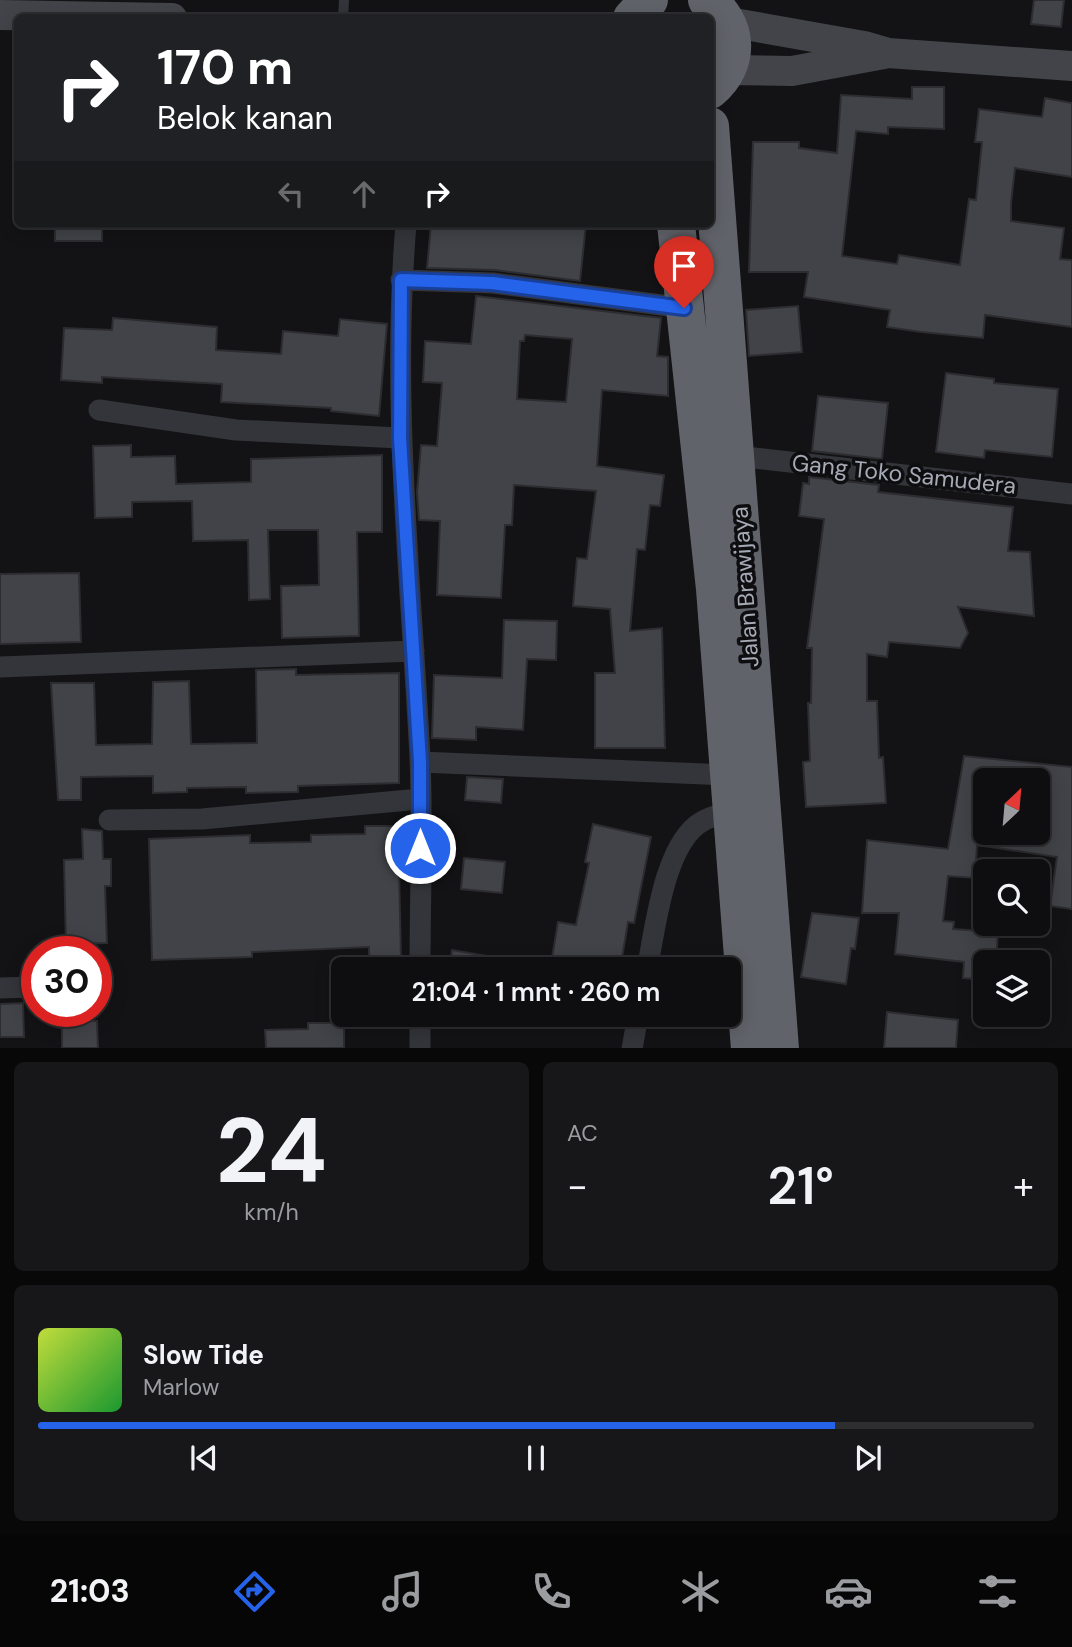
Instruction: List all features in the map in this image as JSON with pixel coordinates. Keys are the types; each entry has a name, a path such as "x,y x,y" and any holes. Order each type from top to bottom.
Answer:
{"highway":[{"path":"636,14 649,0"},
{"path":"718,11 733,37 733,54 719,80"},
{"name":"Jalan Brawijaya","path":"714,177 780,1048"},
{"name":"Jalan Brawijaya","path":"676,228 715,589 750,1048"}],"street":[{"path":"85,14 122,8 143,14"},
{"path":"718,11 888,53 1072,66 1072,60"},
{"path":"719,80 792,71 888,53"},
{"path":"406,228 401,280 400,438 420,762 420,957"},
{"path":"401,280 492,283 684,308"},
{"path":"99,411 236,430 400,438"},
{"name":"Gang Toko Samudera","path":"736,456 1072,494"},
{"path":"0,667 414,650"},
{"path":"420,762 730,793"},
{"path":"650,957 658,913 678,848 730,793"},
{"path":"109,820 202,819 420,799"},
{"path":"0,988 21,987"},
{"path":"420,1027 420,1048"},
{"path":"632,1048 636,1027"}],"building":[{"path":"1034,0 1064,0 1061,27 1031,24"},
{"path":"912,87 944,87 944,129 888,127 888,134 856,131 842,256 897,264 899,255 960,265 969,199 976,200 982,142 975,142 979,109 1042,117 1045,98 1072,103 1072,177 1015,168 1011,221 1064,228 1060,259 1072,260 1072,327 985,315 983,338 887,327 890,310 804,297 808,272 749,272 753,142 799,142 799,148 837,153 841,95 912,99"},
{"path":"55,228 102,228 102,241 55,241"},
{"path":"431,228 586,228 580,281 495,270 427,268"},
{"path":"476,296 661,318 657,356 668,357 668,396 602,390 597,466 664,475 660,506 650,505 645,550 637,549 630,631 662,628 665,748 595,748 595,673 615,673 610,609 573,606 577,558 587,559 596,491 514,485 512,525 505,525 501,598 437,595 440,521 419,520 417,492 421,445 437,446 442,383 423,382 425,341 471,344","holes":["525,335 572,339 566,402 517,399 520,341 524,341"]},
{"path":"798,306 802,352 749,356 746,310"},
{"path":"113,318 217,327 216,350 281,354 283,331 338,336 340,319 387,324 379,416 331,411 331,408 221,402 222,384 102,377 102,383 61,380 64,328 112,330"},
{"path":"946,373 994,379 994,383 1058,389 1052,457 985,450 984,458 936,452"},
{"path":"818,396 888,403 882,459 812,451"},
{"path":"131,445 131,457 175,456 176,484 251,482 251,459 382,455 382,532 357,532 359,636 282,638 281,586 319,585 318,530 268,530 270,599 249,600 248,540 193,541 192,501 132,502 132,517 95,518 93,446"},
{"path":"809,477 879,485 878,492 1013,507 1008,551 1030,552 1034,616 958,607 968,633 960,648 889,642 887,657 867,654 867,701 877,701 879,758 883,757 886,803 806,807 803,762 810,761 808,703 811,703 812,648 807,648 824,519 799,516 803,483 809,484"},
{"path":"79,573 81,642 0,644 0,574"},
{"path":"504,620 557,621 556,660 527,659 523,730 476,727 476,740 432,738 434,675 502,678"},
{"path":"296,669 296,675 399,673 399,783 298,786 298,792 246,793 246,787 187,788 187,792 153,793 153,776 81,777 81,800 58,800 51,683 94,683 96,745 152,744 153,682 189,681 191,744 257,743 256,670"},
{"path":"964,756 1072,767 1072,909 1050,906 1057,857 977,845 976,859 973,859 973,878 948,876 943,921 954,922 953,929 973,930 973,936 998,936 997,950 973,950 973,979 963,978 964,962 895,954 899,913 862,913 867,840 948,849"},
{"path":"467,777 503,779 501,803 465,800"},
{"path":"593,824 651,837 634,923 628,922 622,957 552,957 558,922 576,925 589,863 585,862"},
{"path":"365,826 398,826 401,957 369,957 369,947 252,952 252,957 152,960 149,839 250,835 250,843 311,842 311,835 365,834"},
{"path":"82,829 102,831 103,859 111,859 111,886 105,886 107,936 66,936 64,860 83,859"},
{"path":"464,858 505,862 502,893 461,889"},
{"path":"812,913 859,918 846,984 801,977"},
{"path":"452,950 493,957 451,957"},
{"path":"21,1003 21,1027 24,1027 24,1037 0,1037 0,1004"},
{"path":"887,1012 958,1020 956,1048 884,1048"},
{"path":"308,1023 331,1023 331,1027 344,1027 344,1048 266,1048 265,1030 308,1029"},
{"path":"62,1027 97,1027 98,1048 62,1048"}],"route":[{"path":"420,848 420,762 400,438 401,280 492,283 684,308"}]}
